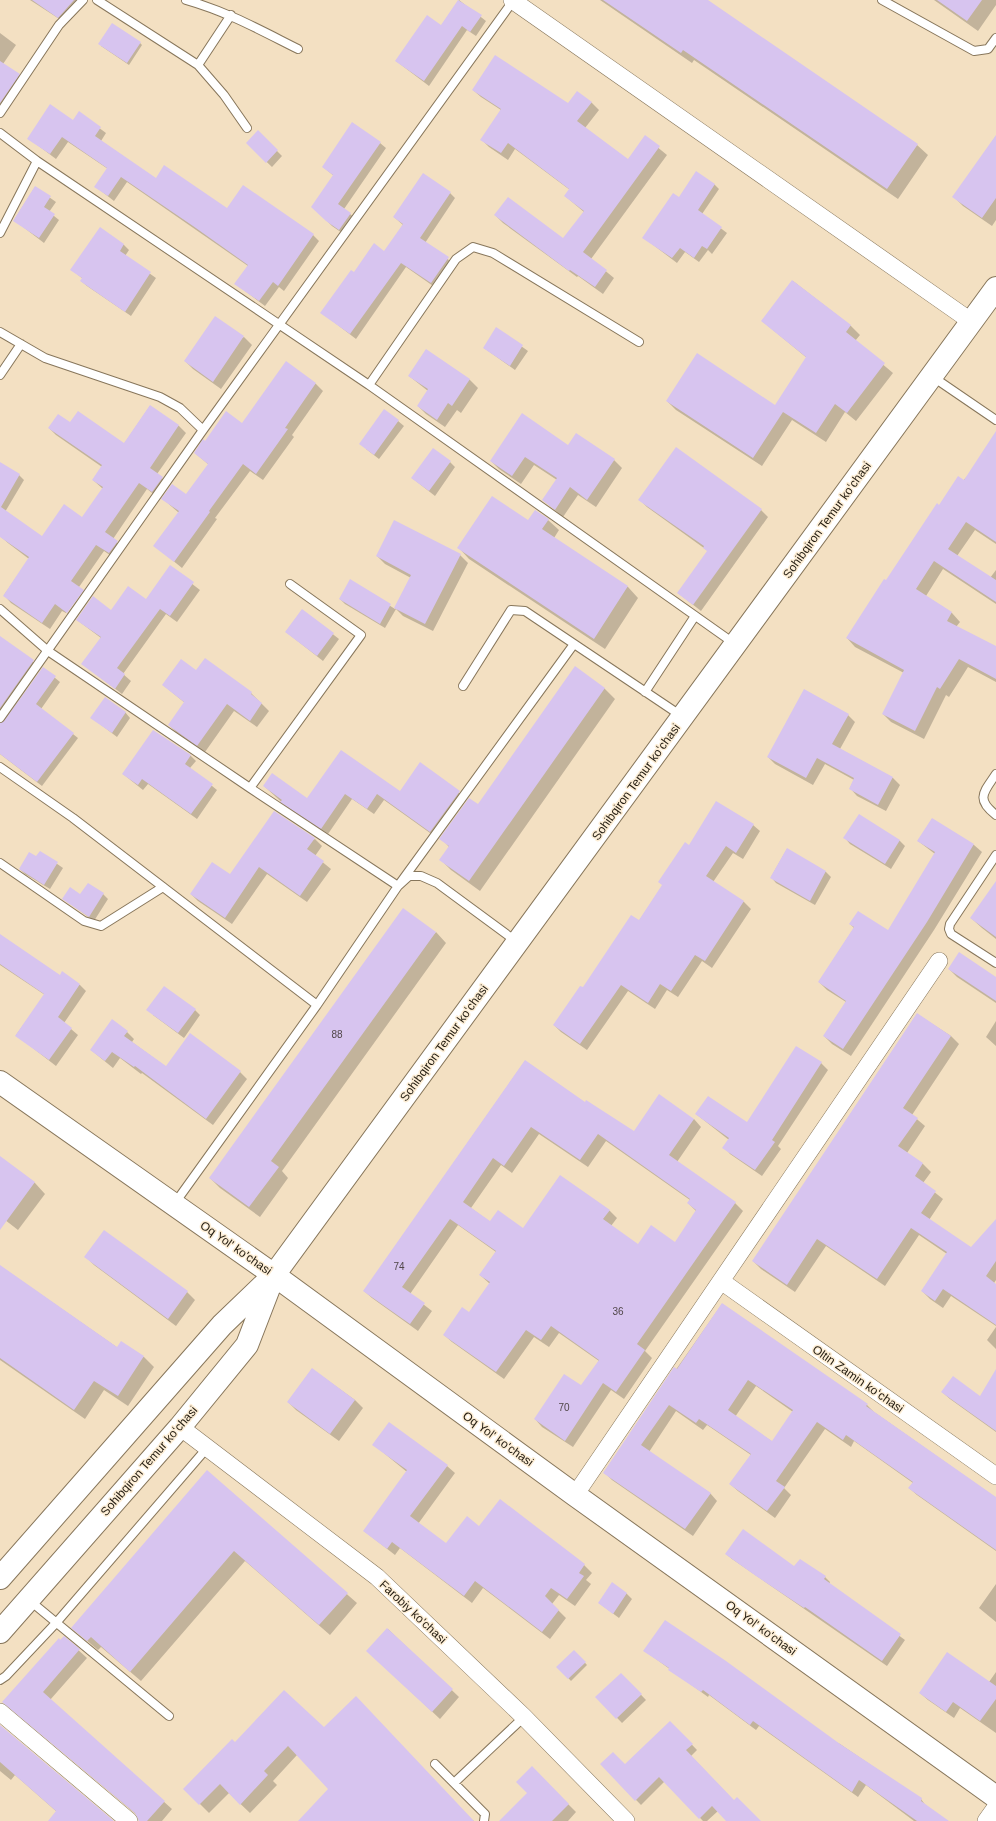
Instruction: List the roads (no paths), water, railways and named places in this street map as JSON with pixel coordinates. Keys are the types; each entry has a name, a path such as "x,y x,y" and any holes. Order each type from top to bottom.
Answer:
{"main road":[{"name":"Sohibqiron Temur koʻchasi","path":"0,1578 222,1326 274,1275 996,288"},
{"name":"Oq Yol' ko'chasi","path":"0,1082 274,1275 575,1495 996,1797"},
{"name":"Sohibqiron Temur koʻchasi","path":"0,1632 180,1427 247,1345 274,1275"}],"street":[{"path":"513,0 972,322"},
{"path":"575,1495 939,961"},
{"name":"Oltin Zamin koʻchasi","path":"721,1281 996,1476"},
{"name":"Farobiy ko'chasi","path":"180,1427 376,1577 524,1717 626,1821"},
{"path":"0,1712 129,1821"},
{"path":"986,1821 996,1807"}],"lane":[{"path":"0,113 59,25 82,0"},
{"path":"97,0 198,65 224,94 247,128"},
{"path":"186,0 214,8 231,15 298,49"},
{"path":"0,718 204,430 513,0"},
{"path":"882,0 974,51 988,49 996,38"},
{"path":"198,65 231,15"},
{"path":"0,133 37,161 369,386 736,645"},
{"path":"0,233 37,161"},
{"path":"369,386 456,259 473,248 493,253 639,342"},
{"path":"0,332 45,358 160,397 180,408 204,430"},
{"path":"0,375 21,344"},
{"path":"932,376 996,420"},
{"path":"250,788 361,636 290,584"},
{"path":"0,608 48,651 398,886"},
{"path":"463,686 511,610 525,611 683,717"},
{"path":"646,692 694,616"},
{"path":"174,1205 317,1005 398,886 574,644"},
{"path":"0,767 73,818 317,1005"},
{"path":"996,774 983,793 983,802 987,808 996,815"},
{"path":"996,855 950,924 949,929 951,934 996,963"},
{"path":"0,863 84,921 101,926 163,887"},
{"path":"398,886 409,876 421,876 437,883 518,942"},
{"path":"0,1680 6,1676 56,1623 207,1448"},
{"path":"28,1600 169,1716"},
{"path":"454,1783 524,1717"},
{"path":"435,1764 485,1814 484,1821"}]}
